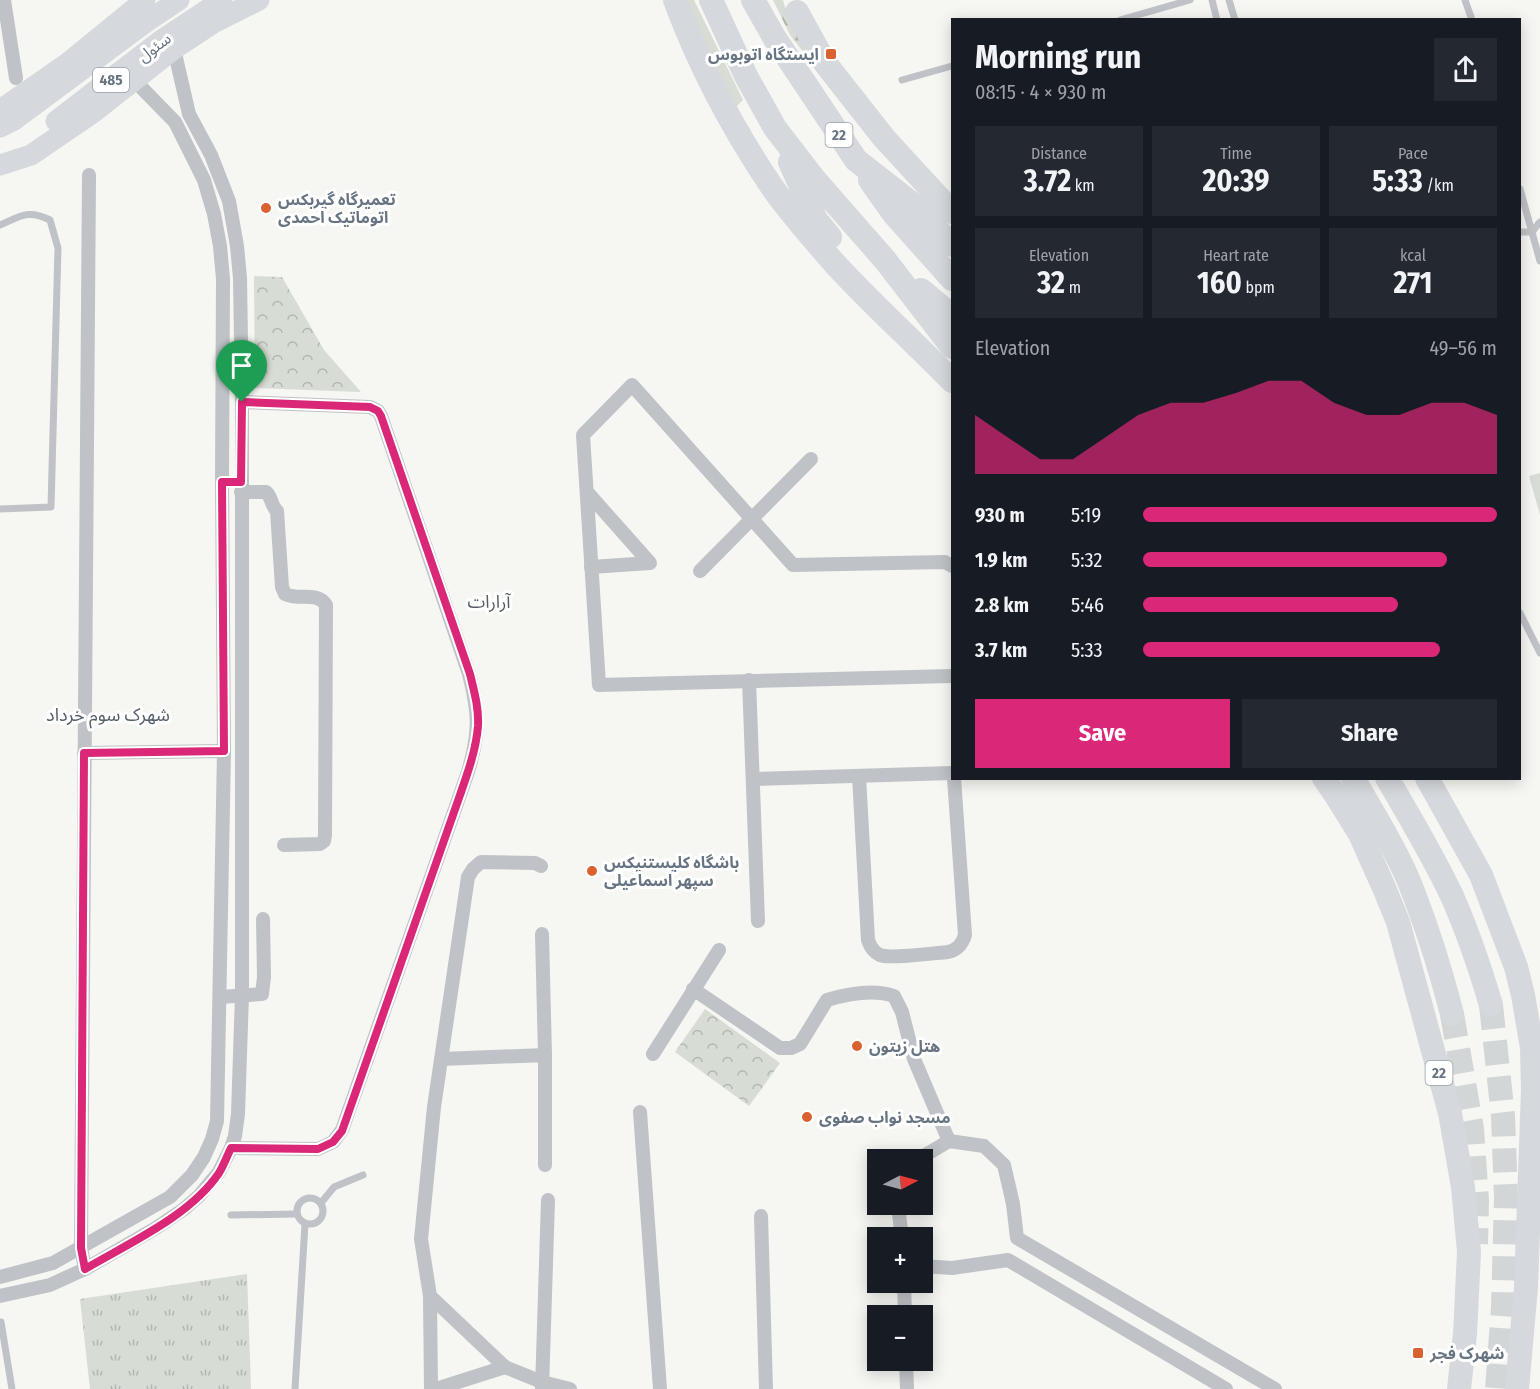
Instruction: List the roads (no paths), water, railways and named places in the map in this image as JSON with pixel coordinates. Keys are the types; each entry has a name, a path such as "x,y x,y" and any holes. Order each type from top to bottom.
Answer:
{"highway":[{"path":"669,0 719,96 773,187 836,265 951,380"},
{"path":"675,0 687,32"},
{"path":"711,0 746,76 775,128 816,220 931,359"},
{"name":"22","path":"753,0 774,37 894,214 951,278"},
{"path":"795,6 825,63 884,138 951,211"},
{"path":"775,128 815,180 885,260 951,346"},
{"name":"22","path":"856,160 911,202 951,244"},
{"path":"885,260 951,315"},
{"name":"22","path":"1325,780 1360,834 1398,922 1450,1113 1463,1187 1469,1252 1465,1334 1459,1389"},
{"path":"1354,780 1407,877 1426,926 1452,1014"},
{"path":"1389,780 1452,896 1476,955 1491,1005"},
{"path":"1428,780 1481,875 1528,998 1533,1090 1526,1287 1517,1389"}],"main road":[{"path":"0,110 69,62 145,0"},
{"name":"سئول","path":"0,127 14,120 178,0"},
{"name":"سئول","path":"0,158 31,140 160,41 222,0"},
{"path":"0,165 32,155 215,22 259,0"}],"street":[{"path":"4,0 16,78"},
{"path":"0,1296 50,1285 85,1269 184,1209 199,1196 219,1172 235,1136 238,1114 242,995 240,278 229,201 211,155 189,114 174,50"},
{"path":"0,1277 53,1263 170,1197 192,1175 204,1157 217,1122 224,751 223,279 214,214 204,180 175,122 134,80"},
{"path":"85,1269 81,1248 89,175"},
{"path":"951,565 945,562 793,565 632,385 583,435 598,685 951,676"},
{"path":"231,1148 318,1149 333,1142 342,1131 463,787 474,750 478,724 477,703 470,674 378,411 370,407 242,402"},
{"path":"700,572 811,459"},
{"path":"222,482 266,492 269,495 277,511 282,587 285,594 291,597 316,597 326,606 324,842 284,845"},
{"path":"587,492 650,563 591,567"},
{"path":"749,680 758,921"},
{"path":"84,753 224,751"},
{"path":"753,779 951,773"},
{"path":"860,776 868,940 874,951 886,956 953,951 963,942 965,936 954,780"},
{"path":"431,1389 430,1296 421,1239 434,1107 468,876 481,862 535,863 541,866"},
{"path":"220,997 262,994 263,920"},
{"path":"542,933 545,1165"},
{"path":"653,1054 719,951"},
{"path":"693,989 780,1048 791,1048 800,1044 827,1000 845,995 882,992 894,996 902,1011 914,1059 949,1141"},
{"path":"441,1059 545,1055"},
{"path":"640,1112 660,1389"},
{"path":"933,1150 949,1141 984,1146 1004,1166 1013,1204 1017,1238 1275,1389"},
{"path":"542,1385 548,1200"},
{"path":"761,1216 766,1389"},
{"path":"933,1267 952,1268 1008,1260 1226,1389"},
{"path":"430,1296 505,1367 542,1385 570,1389"},
{"path":"436,1389 505,1367"},
{"path":"906,1371 907,1389"}],"lane":[{"path":"1127,18 1190,0"},
{"path":"1212,0 1216,18"},
{"path":"1229,0 1234,18"},
{"path":"1466,0 1468,18"},
{"path":"902,80 951,66"},
{"path":"1521,193 1540,261"},
{"path":"0,225 29,213 40,215 50,220 58,248 51,507 0,509"},
{"path":"1532,232 1540,222"},
{"path":"1521,232 1532,232"},
{"path":"1521,615 1540,653"},
{"path":"321,1203 334,1187 363,1175"},
{"path":"305,1198 314,1198 321,1203 324,1211 321,1219 314,1224 305,1224 299,1218 298,1205 305,1198"},
{"path":"231,1215 297,1214"},
{"path":"295,1389 305,1224"},
{"path":"0,1322 12,1389"}],"tunnel":[{"path":"1491,1005 1503,1116 1506,1197 1503,1308 1497,1389"},
{"path":"1452,1014 1472,1129 1477,1201 1476,1244"}],"place":[{"name":"ایستگاه اتوبوس","path":"831,54"},
{"name":"تعمیرگاه گیربکس اتوماتیک احمدی","path":"266,208"},
{"name":"باشگاه کلیستنیکس سپهر اسماعیلی","path":"592,871"},
{"name":"هتل زیتون","path":"857,1046"},
{"name":"مسجد نواب صفوی","path":"807,1117"},
{"name":"شهرک فجر","path":"1418,1353"}],"district":[{"name":"آرارات","path":"489,602"},
{"name":"شهرک سوم خرداد","path":"108,715"}]}
